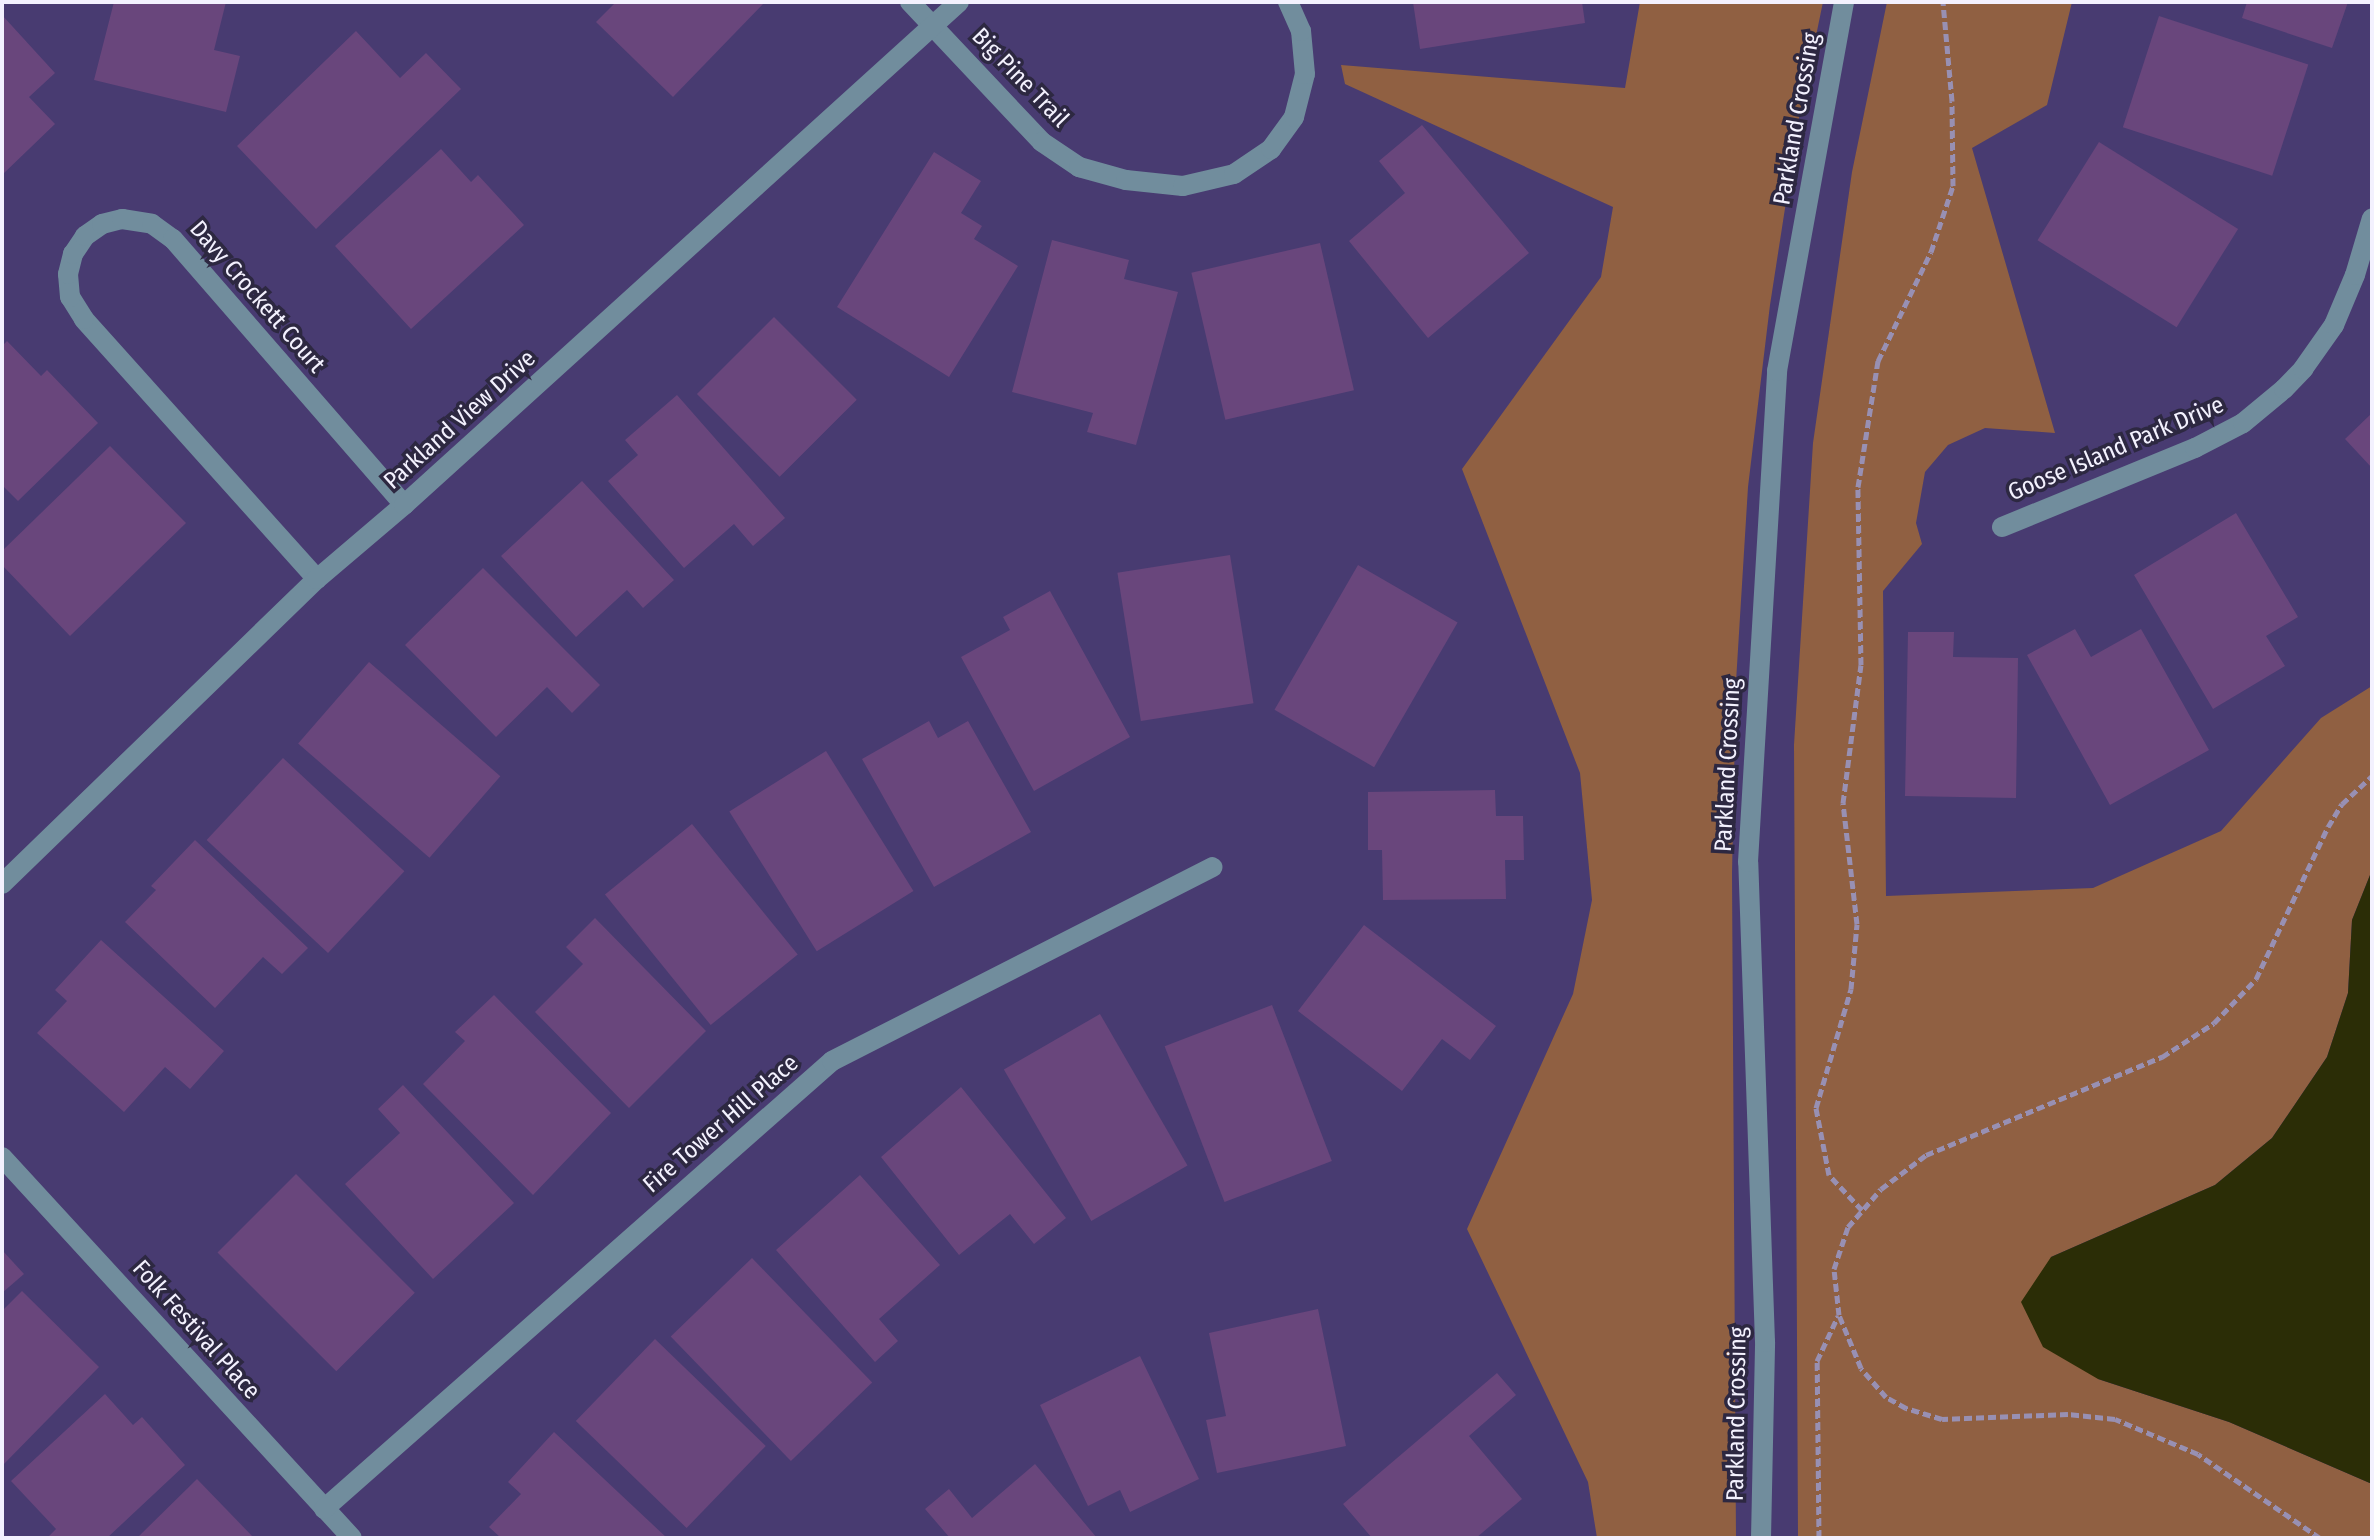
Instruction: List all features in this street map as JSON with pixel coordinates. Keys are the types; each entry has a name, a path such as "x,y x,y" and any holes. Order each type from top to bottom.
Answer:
{"street":[{"name":"Big Pine Trail","path":"910,2 1042,142 1079,167 1126,180 1183,186 1234,174 1271,149 1294,117 1305,74 1301,31 1288,2"},
{"name":"Parkland View Drive","path":"2,884 317,579 404,505 959,2"},
{"name":"Parkland Crossing","path":"1761,1538 1765,1342 1748,862 1777,371 1844,2"},
{"name":"Goose Island Park Drive","path":"2002,527 2195,448 2243,423 2284,389 2303,369 2334,325 2355,275 2372,218"},
{"name":"Davy Crockett Court","path":"317,579 84,319 70,297 68,274 73,254 85,236 102,224 122,219 152,224 173,239 404,505"},
{"name":"Fire Tower Hill Place","path":"324,1509 832,1061 1212,867"},
{"name":"Folk Festival Place","path":"2,1157 352,1538"}],"path":[{"path":"1862,1210 1829,1175 1816,1108 1851,989 1857,924 1843,803 1861,665 1858,487 1878,361 1931,252 1953,186 1952,101 1943,2"},
{"path":"2320,1538 2198,1454 2115,1419 2068,1414 1942,1419 1906,1408 1886,1397 1861,1368 1839,1315 1834,1269 1848,1227 1881,1189 1926,1155 2162,1057 2214,1023 2256,979 2328,827 2342,804 2372,776"},
{"path":"1819,1538 1817,1361 1839,1315"}],"shaded area":[{"path":"1640,2 1823,2 1799,118 1770,305 1748,487 1736,682 1732,874 1736,1538 1597,1538 1588,1482 1467,1229 1573,994 1592,900 1580,773 1462,469 1601,277 1613,207 1345,84 1341,65 1625,88"},
{"path":"1887,2 2072,2 2047,105 1972,148 2055,433 1985,428 1948,445 1925,472 1916,523 1922,544 1883,591 1886,896 2093,888 2221,831 2321,718 2372,686 2372,870 2352,920 2348,993 2327,1057 2272,1138 2215,1185 2051,1257 2098,1379 2229,1422 2372,1484 2372,1538 1798,1538 1794,745 1813,443 1852,172"},
{"path":"2372,870 2372,1484 2229,1422 2098,1379 2043,1347 2021,1302 2051,1257 2215,1185 2272,1138 2327,1057 2348,993 2352,920"}],"building":[{"path":"114,2 226,2 214,50 240,56 226,112 94,80"},
{"path":"616,2 765,2 673,97 596,22"},
{"path":"1413,2 1582,2 1585,23 1420,49"},
{"path":"2247,2 2348,2 2332,48 2242,18"},
{"path":"2,15 55,73 29,97 55,124 2,175"},
{"path":"2159,16 2308,65 2272,176 2123,127"},
{"path":"356,31 400,78 426,53 461,89 316,229 237,146"},
{"path":"1422,125 1529,253 1428,338 1349,241 1405,193 1379,161"},
{"path":"2099,142 2238,229 2177,327 2038,240"},
{"path":"441,149 471,182 478,175 524,225 411,329 335,246"},
{"path":"934,152 981,181 961,213 982,226 974,239 1018,266 949,377 837,307"},
{"path":"1052,240 1129,260 1124,279 1178,292 1136,445 1087,432 1093,413 1012,392"},
{"path":"1320,243 1354,390 1225,420 1191,273"},
{"path":"774,317 857,400 780,477 697,394"},
{"path":"7,341 41,376 47,370 98,423 18,501 2,485 2,346"},
{"path":"677,395 785,518 753,546 734,524 684,568 608,481 638,455 625,440"},
{"path":"2372,413 2372,468 2345,439"},
{"path":"110,446 186,523 70,636 2,565 2,551"},
{"path":"582,481 674,580 643,608 627,590 576,637 501,556"},
{"path":"2236,513 2298,617 2266,636 2285,666 2213,709 2134,575"},
{"path":"1230,555 1253,703 1141,721 1117,573"},
{"path":"1358,565 1458,622 1374,767 1274,710"},
{"path":"483,568 600,685 572,713 547,687 496,737 405,645"},
{"path":"1050,591 1130,737 1034,791 961,657 1010,630 1003,617"},
{"path":"2075,629 2091,657 2141,629 2209,750 2110,805 2027,655"},
{"path":"1908,632 1954,632 1953,657 2018,658 2016,798 1905,796"},
{"path":"369,662 500,776 429,858 298,744"},
{"path":"929,721 938,738 968,721 1031,832 934,887 862,759"},
{"path":"826,751 913,891 817,951 729,811"},
{"path":"283,758 404,871 328,953 207,840"},
{"path":"1495,790 1496,816 1523,816 1524,860 1505,860 1506,899 1383,900 1382,850 1368,850 1368,792"},
{"path":"692,824 798,955 711,1025 605,894"},
{"path":"195,840 308,948 282,974 263,957 215,1008 125,922 156,890 151,886"},
{"path":"595,918 706,1031 629,1108 535,1012 583,964 566,947"},
{"path":"1364,925 1496,1026 1470,1060 1442,1039 1402,1091 1298,1011"},
{"path":"101,940 224,1051 190,1089 165,1067 124,1112 37,1033 67,1001 55,990"},
{"path":"494,995 611,1113 533,1195 423,1084 465,1041 455,1032"},
{"path":"1272,1005 1332,1161 1224,1202 1165,1046"},
{"path":"1100,1014 1188,1166 1091,1221 1004,1070"},
{"path":"403,1085 514,1203 433,1279 345,1184 400,1133 378,1109"},
{"path":"961,1087 1066,1218 1034,1244 1010,1214 959,1255 881,1157"},
{"path":"296,1174 415,1293 336,1371 218,1252"},
{"path":"860,1175 940,1265 879,1319 898,1341 875,1362 776,1250"},
{"path":"2,1250 24,1274 2,1293"},
{"path":"752,1258 872,1382 791,1461 671,1336"},
{"path":"22,1291 99,1367 2,1466 2,1311"},
{"path":"1318,1309 1346,1446 1217,1473 1206,1420 1226,1416 1209,1333"},
{"path":"655,1339 766,1446 687,1528 576,1421"},
{"path":"1140,1356 1199,1479 1130,1512 1120,1490 1088,1506 1040,1405"},
{"path":"1497,1373 1516,1395 1469,1436 1522,1499 1476,1538 1372,1538 1343,1504"},
{"path":"105,1394 133,1425 142,1417 185,1465 107,1538 47,1538 56,1529 11,1481"},
{"path":"554,1432 667,1538 501,1538 489,1527 521,1494 508,1482"},
{"path":"1035,1464 1097,1538 950,1538 925,1509 949,1489 972,1518"},
{"path":"197,1479 254,1538 137,1538"}]}
